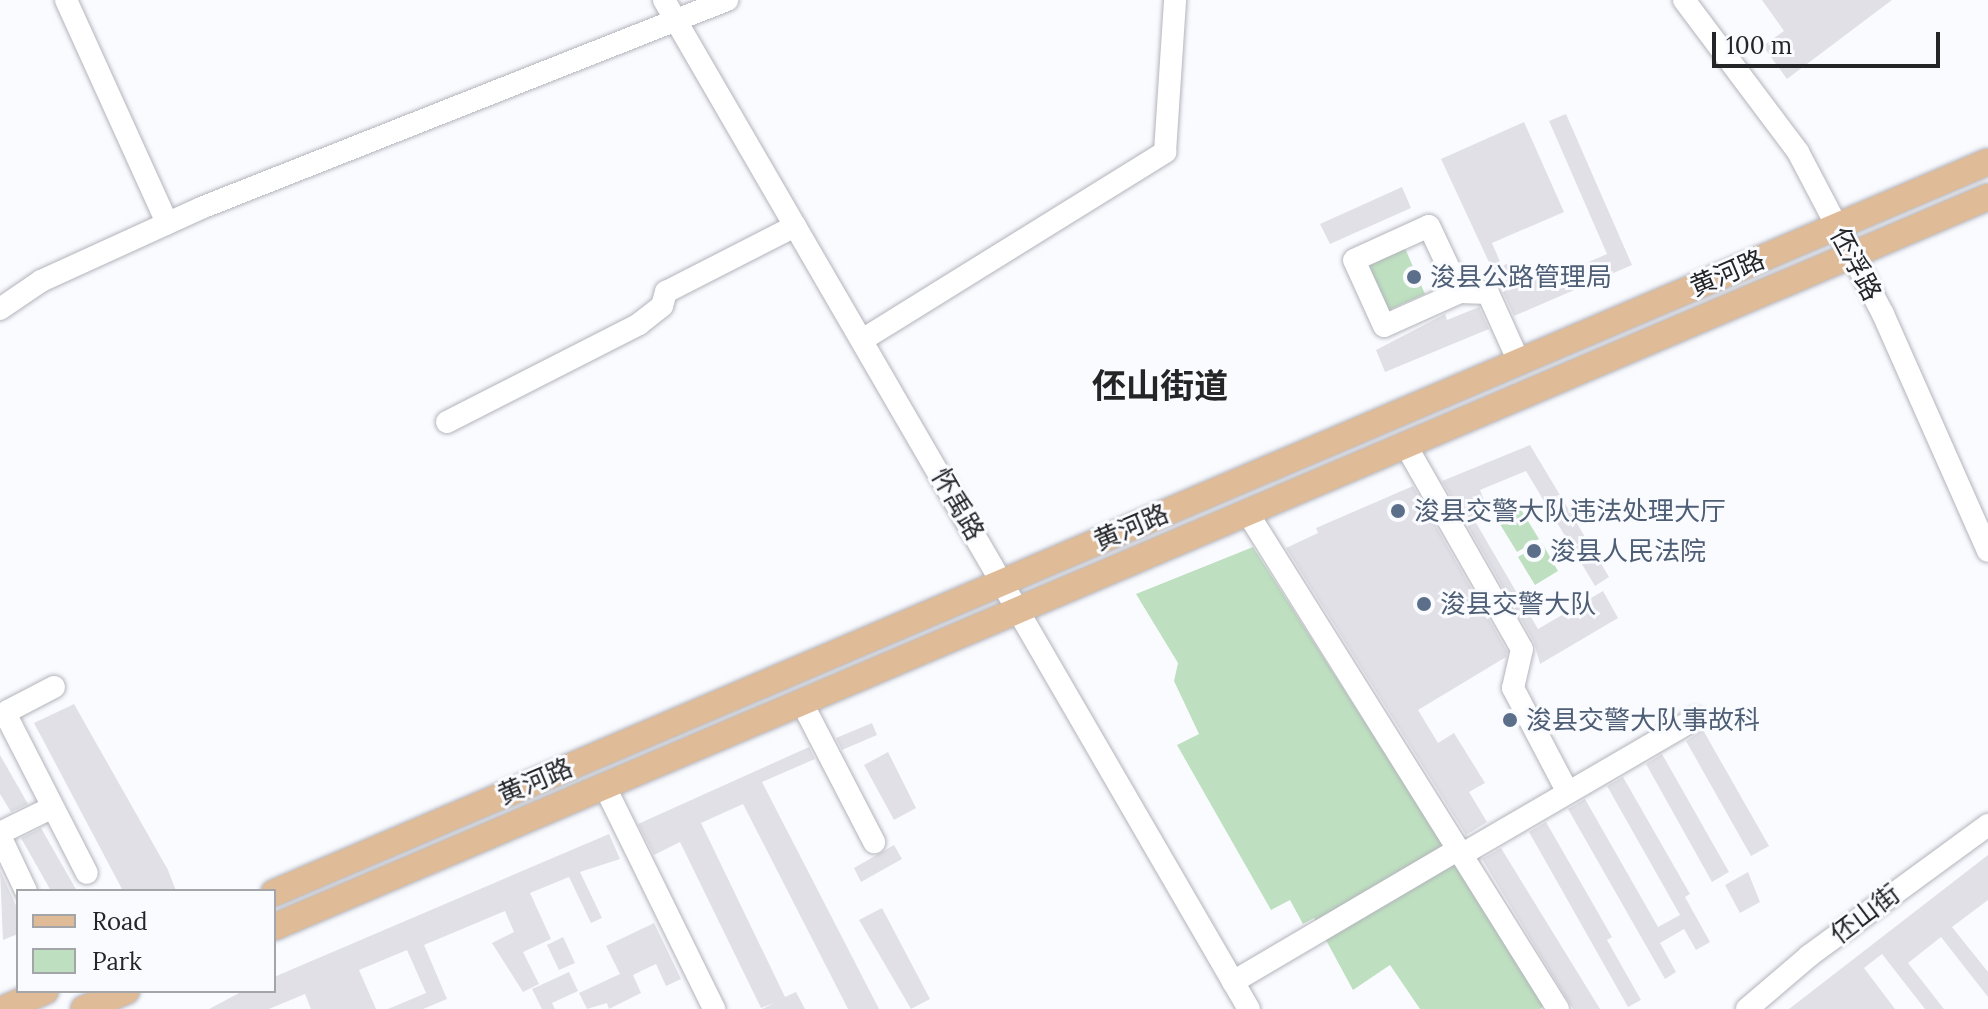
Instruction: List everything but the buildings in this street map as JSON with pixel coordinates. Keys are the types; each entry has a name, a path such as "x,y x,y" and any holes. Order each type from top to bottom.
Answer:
{"main road":[{"name":"黄河路","path":"276,892 1988,162"},
{"name":"黄河路","path":"276,926 1852,254 1987,200"},
{"path":"4,1009 40,993"},
{"path":"84,1009 121,993"}],"street":[{"path":"66,0 167,223"},
{"name":"怀禹路","path":"664,0 1020,608 1249,1009"},
{"path":"0,309 41,281 167,223 472,96 727,0"},
{"path":"862,340 1165,152 1175,0"},
{"name":"伾浮路","path":"1684,0 1798,152 1852,254 1988,551"},
{"path":"447,422 639,324 662,306 666,292 795,226"},
{"path":"1460,292 1429,226 1354,260 1384,326 1460,292 1488,293 1519,362"},
{"path":"1405,444 1522,649 1513,688 1567,791"},
{"path":"1247,512 1558,1009"},
{"path":"54,687 8,711 7,717 87,873"},
{"path":"801,701 874,842"},
{"path":"1233,982 1695,719"},
{"path":"604,785 706,1006"},
{"path":"25,889 0,837 51,808"},
{"name":"伾山街","path":"1747,1009 1809,956 1988,825"}],"green space":[{"path":"1404,246 1425,294 1387,311 1365,264"},
{"path":"1520,508 1539,539 1517,552 1498,521"},
{"path":"1542,543 1558,571 1535,585 1518,557"},
{"path":"1253,547 1545,1004 1540,1009 1420,1009 1390,965 1353,990 1314,918 1303,924 1290,900 1271,910 1177,745 1199,734 1174,681 1178,663 1136,594"}],"place":[{"name":"浚县公路管理局","path":"1414,277"},
{"name":"浚县交警大队违法处理大厅","path":"1398,511"},
{"name":"浚县人民法院","path":"1534,551"},
{"name":"浚县交警大队","path":"1424,604"},
{"name":"浚县交警大队事故科","path":"1510,720"}],"district":[{"name":"伾山街道","path":"1160,386"}]}
